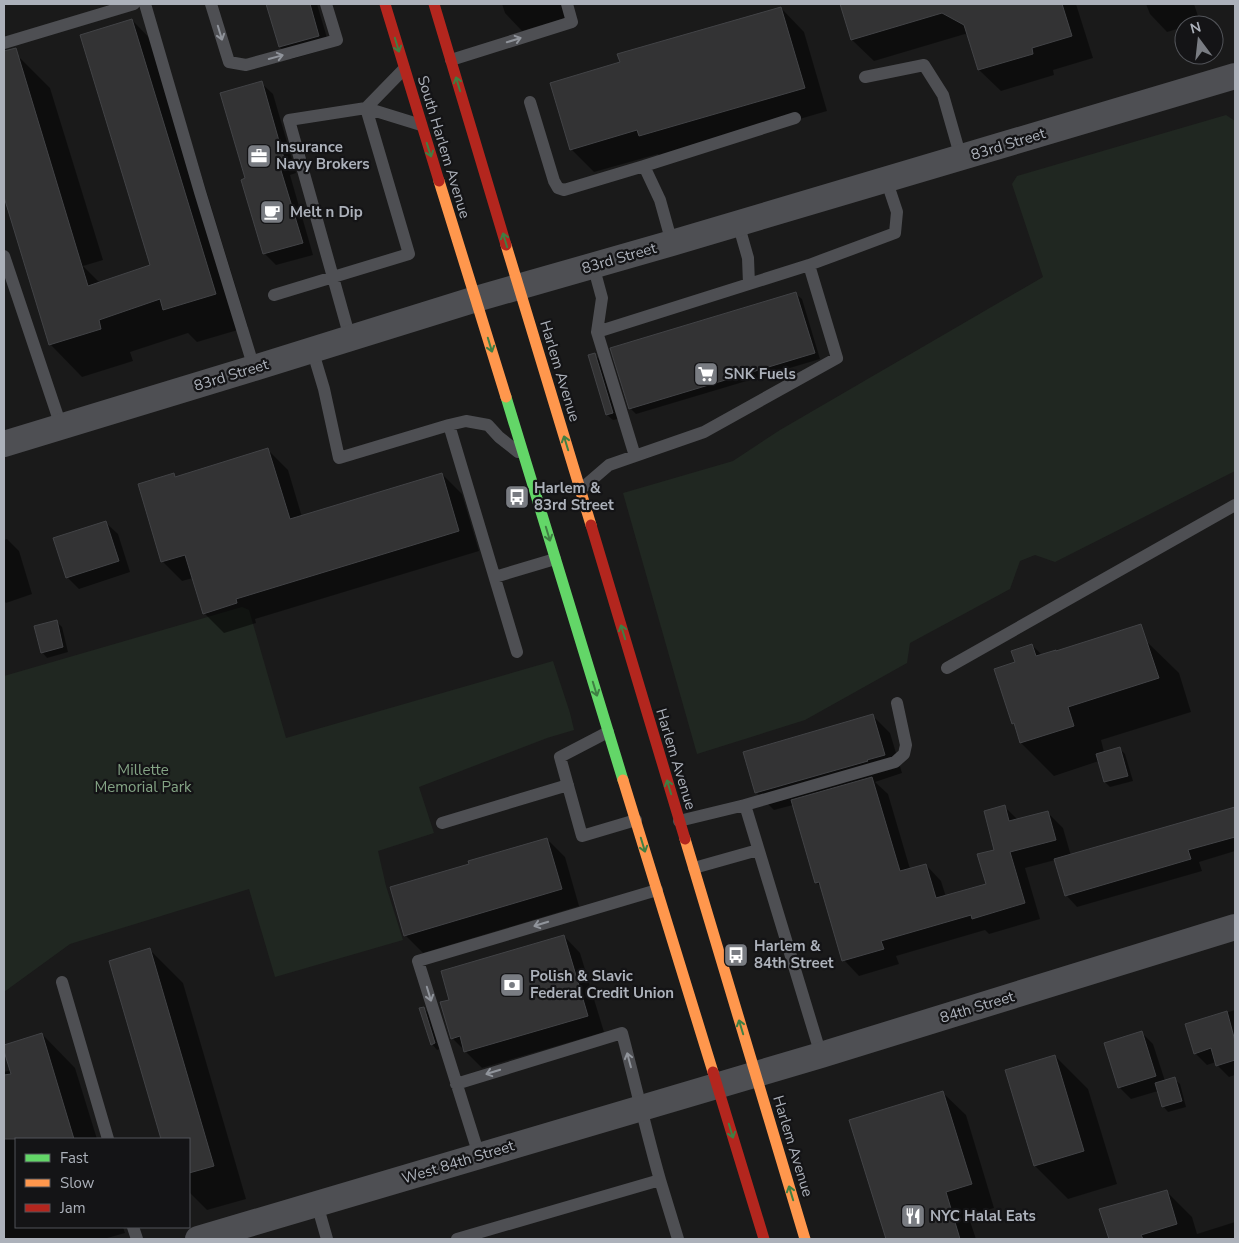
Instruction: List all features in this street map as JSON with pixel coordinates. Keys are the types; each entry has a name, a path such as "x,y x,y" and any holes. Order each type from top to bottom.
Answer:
{"main road":[{"name":"South Harlem Avenue","path":"384,4 476,299"},
{"path":"434,4 519,286"},
{"name":"Harlem Avenue","path":"519,286 805,1239"},
{"path":"476,299 764,1239"}],"street":[{"name":"83rd Street","path":"4,444 519,286 672,243 1235,76"},
{"name":"84th Street","path":"717,1085 821,1055 1235,927"},
{"name":"West 84th Street","path":"198,1239 717,1085"}],"lane":[{"path":"4,43 134,4"},
{"path":"144,4 254,368"},
{"path":"211,4 229,62 246,65 337,40 326,4"},
{"path":"451,60 572,22 567,4"},
{"path":"865,77 924,65 943,95 961,158"},
{"path":"366,108 404,69"},
{"path":"530,102 554,181 558,188 564,190 795,118"},
{"path":"274,294 409,254 366,108"},
{"path":"350,338 289,120 366,108 421,125"},
{"path":"644,166 660,200 672,243"},
{"path":"596,332 810,265 895,233 897,212 886,179"},
{"path":"738,223 748,258 749,284"},
{"path":"4,256 61,426"},
{"path":"594,265 602,298 596,332 635,456"},
{"path":"580,490 609,465 704,432 837,358 810,265"},
{"path":"312,349 324,389 340,458 466,421 488,425 499,437 524,457"},
{"path":"449,425 517,652"},
{"path":"947,668 1235,505"},
{"path":"495,577 555,559"},
{"path":"679,821 745,805 895,762 904,754 906,745 897,704"},
{"path":"608,732 560,757 582,836 636,820"},
{"path":"442,822 568,785"},
{"path":"745,805 821,1055"},
{"path":"694,868 758,850"},
{"path":"479,1156 418,961 657,890"},
{"path":"62,982 108,1138"},
{"path":"456,1084 622,1033 640,1108 678,1239"},
{"path":"456,1239 660,1180"},
{"path":"317,1204 327,1239"}],"green space":[{"path":"1226,115 1235,121 1235,471 1055,562 1035,555 1020,561 1010,589 910,643 907,663 805,720 697,754 623,493 733,461 780,430 1043,277 1012,184 1017,176"},
{"name":"Millette Memorial Park","path":"242,607 249,610 286,738 553,661 574,730 547,738 419,787 434,833 378,851 386,886 403,940 275,977 249,889 70,944 4,992 4,676"}],"building":[{"path":"266,4 310,4 319,36 279,47"},
{"path":"840,4 1062,4 1072,36 1032,48 1033,54 978,70 964,25 942,13 851,40"},
{"path":"781,7 805,88 639,136 637,130 570,150 550,83 620,62 617,54"},
{"path":"132,19 216,294 163,310 160,299 99,320 101,329 49,345 4,197 4,51 16,48 88,286 150,265 80,35"},
{"path":"262,81 285,162 279,164 303,243 263,254 241,180 245,178 220,93"},
{"name":"SNK Fuels","path":"796,292 815,353 629,409 610,348"},
{"path":"595,353 613,413 606,415 588,355"},
{"path":"268,448 290,519 442,473 459,531 236,599 237,603 203,614 185,555 161,562 138,484 174,473 175,477"},
{"path":"106,521 119,561 66,578 53,538"},
{"path":"57,620 63,647 41,653 34,626"},
{"path":"1141,624 1159,678 1068,707 1074,726 1020,743 994,669 1015,662 1011,651 1032,644 1036,656"},
{"path":"873,714 885,755 755,793 743,752"},
{"path":"1120,747 1128,776 1104,782 1096,754"},
{"path":"872,777 900,871 926,864 936,898 986,884 977,854 994,850 984,811 1005,805 1009,821 1048,811 1056,840 1010,852 1025,903 972,919 971,915 881,941 884,949 842,961 819,882 815,883 791,800"},
{"path":"1235,807 1235,837 1188,850 1191,859 1065,896 1054,859"},
{"path":"547,838 562,889 404,936 390,887 469,864 468,861"},
{"name":"Polish & Slavic Federal Credit Union","path":"564,935 588,1016 464,1052 460,1036 451,1039 440,1002 449,1000 441,971"},
{"path":"150,948 214,1166 190,1173 190,1138 161,1138 109,961"},
{"path":"424,1007 435,1043 431,1045 419,1008"},
{"path":"1227,1011 1235,1041 1235,1060 1216,1066 1211,1048 1194,1054 1185,1024"},
{"path":"1142,1031 1156,1076 1118,1088 1104,1043"},
{"path":"42,1033 74,1138 4,1139 4,1075 11,1074 4,1045"},
{"path":"1055,1055 1084,1151 1034,1166 1005,1070"},
{"path":"1175,1077 1182,1101 1162,1107 1155,1083"},
{"path":"943,1091 972,1184 946,1192 960,1239 886,1239 849,1120"},
{"path":"1167,1190 1177,1224 1141,1235 1143,1239 1109,1239 1099,1209"}],"traffic: fast":[{"path":"506,397 623,780"}],"traffic: slow":[{"path":"439,181 506,397"},
{"path":"506,245 591,525"},
{"path":"623,780 713,1072"},
{"path":"685,839 805,1239"}],"traffic: jam":[{"path":"385,4 439,181"},
{"path":"434,4 506,245"},
{"path":"591,525 685,839"},
{"path":"713,1072 764,1239"}],"place":[{"name":"Insurance Navy Brokers","path":"259,156"},
{"name":"Melt n Dip","path":"272,212"},
{"name":"SNK Fuels","path":"706,374"},
{"name":"Harlem & 83rd Street","path":"517,497"},
{"name":"Harlem & 84th Street","path":"736,955"},
{"name":"Polish & Slavic Federal Credit Union","path":"512,985"},
{"name":"NYC Halal Eats","path":"913,1216"}]}
